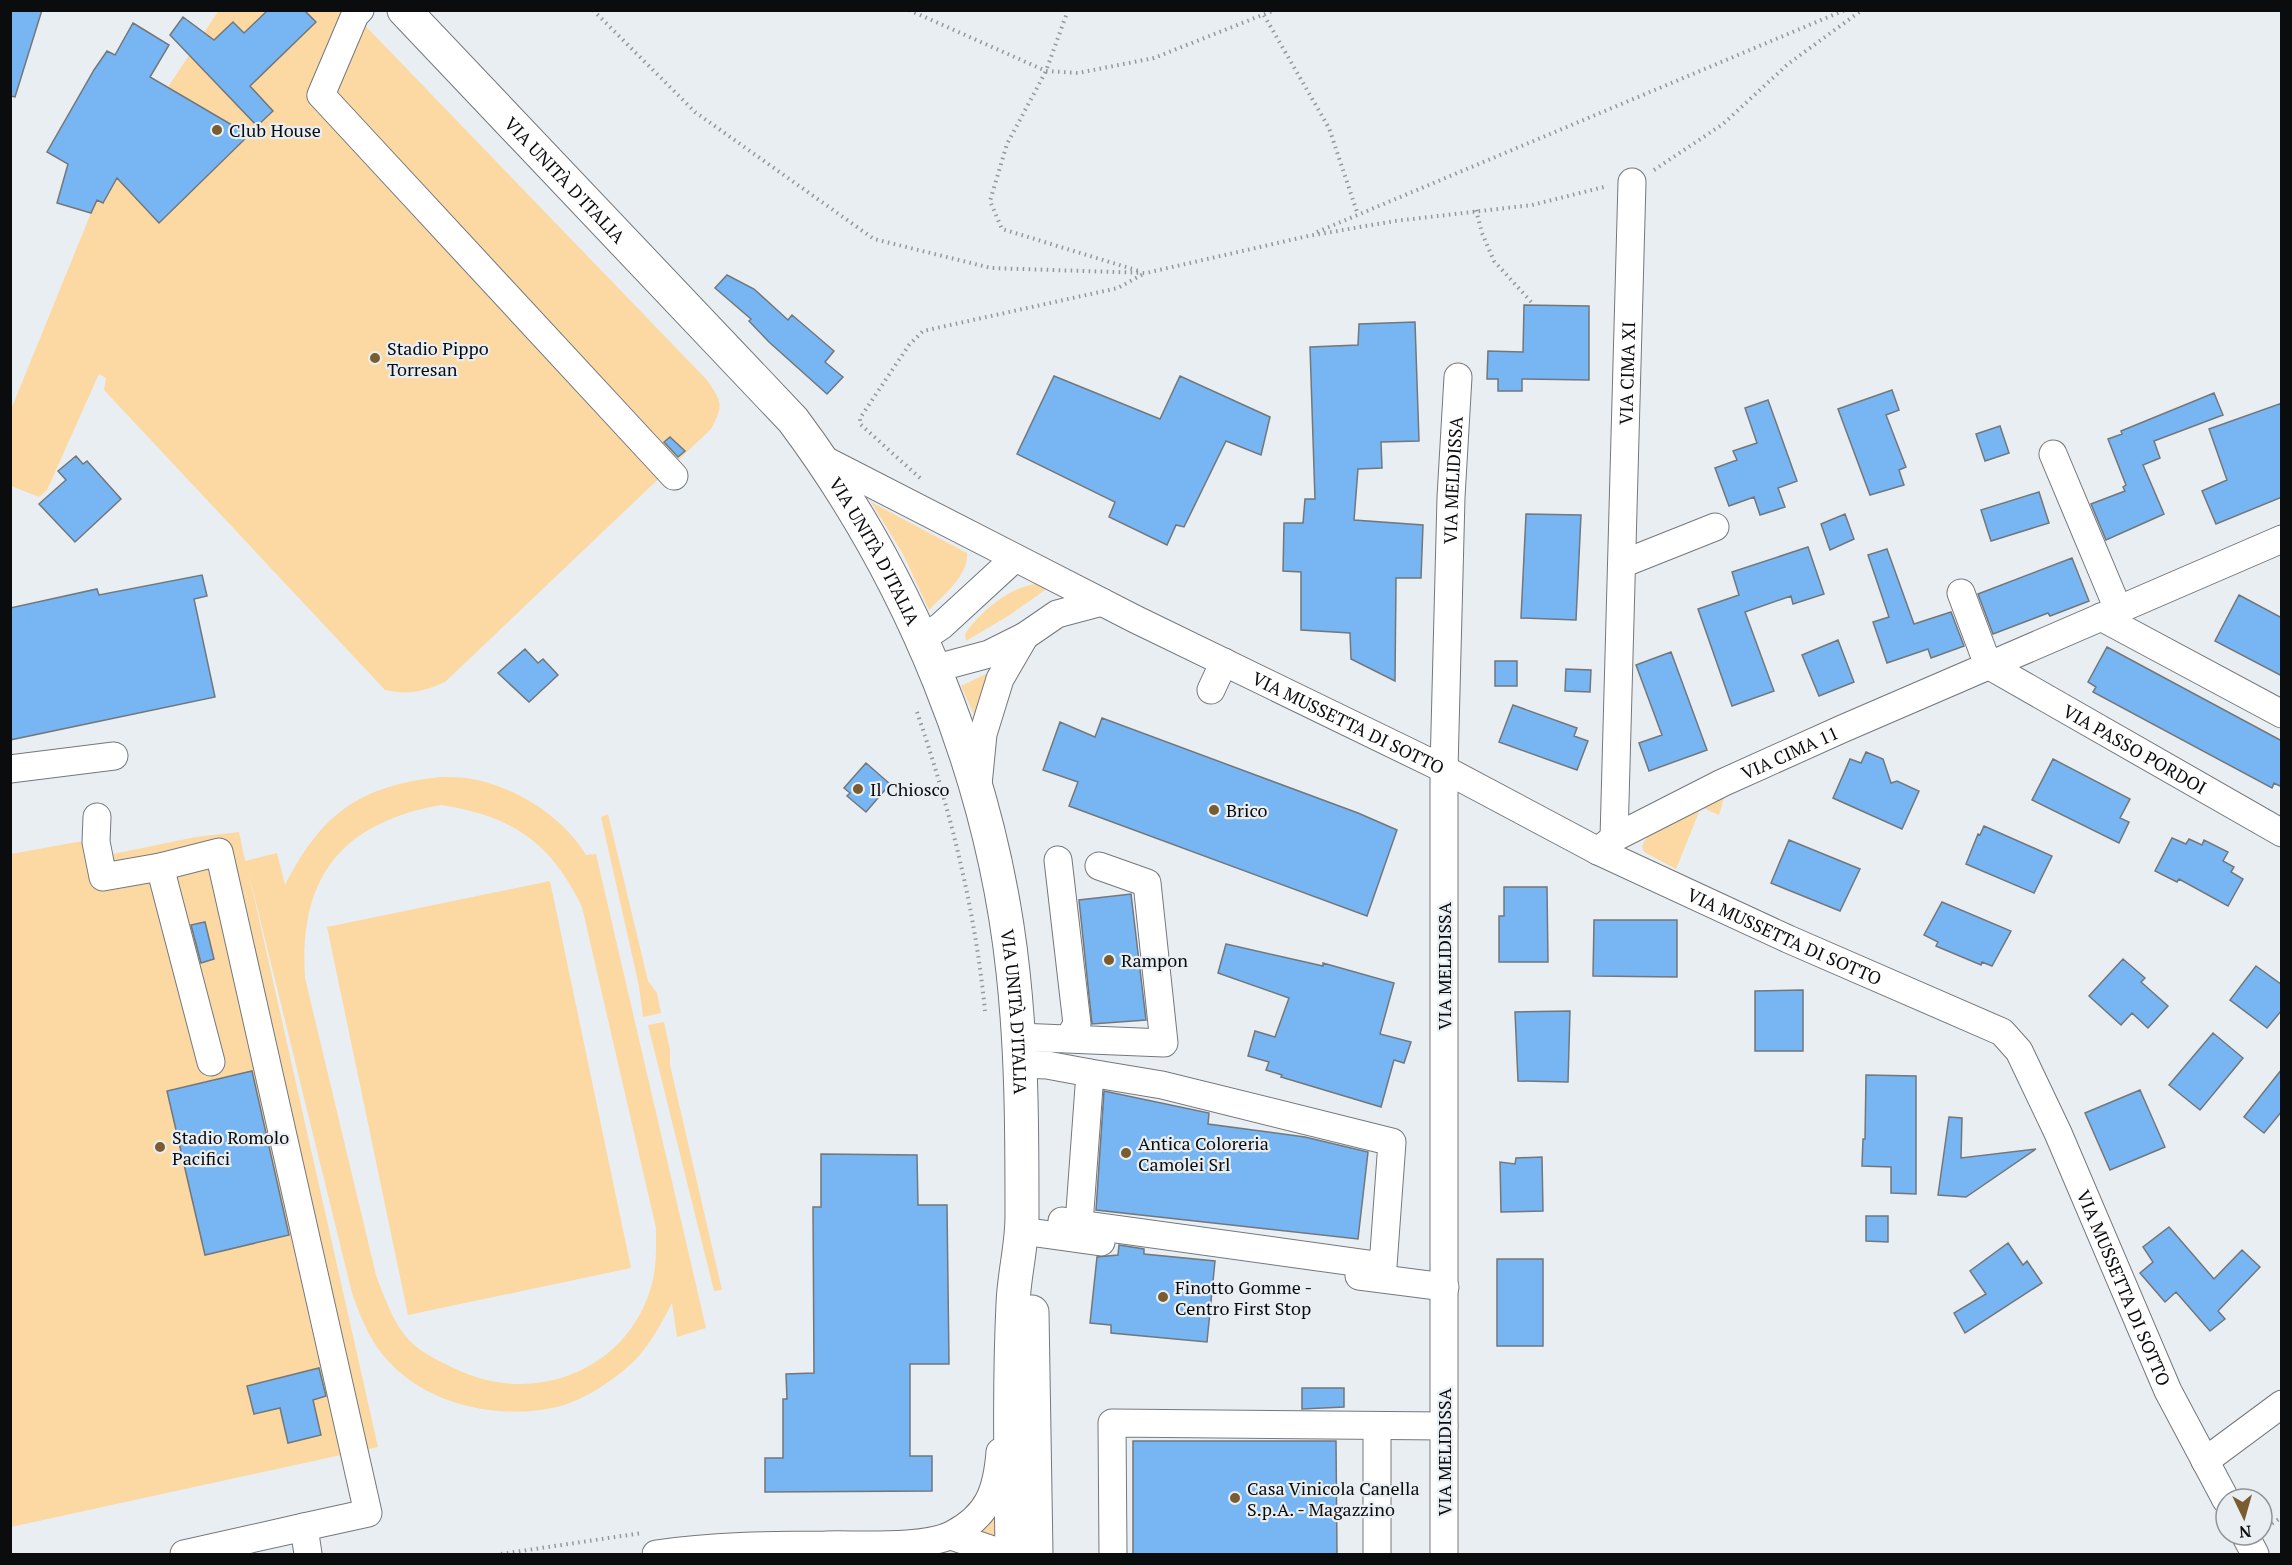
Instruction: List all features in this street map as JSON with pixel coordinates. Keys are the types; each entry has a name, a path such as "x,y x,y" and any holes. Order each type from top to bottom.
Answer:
{"main road":[{"name":"VIA UNITÀ D'ITALIA","path":"404,10 769,392 821,458 886,568 926,654 963,748 977,795 1000,888 1007,929 1018,1051 1022,1230 1031,1272 1023,1554"},
{"name":"VIA UNITÀ D'ITALIA","path":"1022,1230 1014,1272 1010,1371 1023,1554"}],"street":[{"path":"360,10 355,15 321,95 674,476"},
{"name":"VIA CIMA XI","path":"1606,844 1622,564 1632,182"},
{"name":"VIA MELIDISSA","path":"1444,1554 1444,769 1451,497 1458,377"},
{"path":"2052,454 2110,613 2282,714"},
{"name":"VIA MUSSETTA DI SOTTO","path":"821,458 1224,662 1444,769 1606,844 1788,939 2002,1032 2019,1051 2058,1133 2168,1391 2219,1487"},
{"path":"1622,564 1715,527"},
{"name":"VIA CIMA 11","path":"1606,844 1722,783 1988,665 2110,613 2275,548"},
{"path":"1015,558 941,626 926,654 989,654 1025,636 1057,614 1102,602"},
{"path":"1961,593 1988,665"},
{"path":"977,795 987,723 1000,680 1025,636"},
{"path":"1211,690 1224,662"},
{"name":"VIA PASSO PORDOI","path":"1988,665 2282,833"},
{"path":"10,769 114,756"},
{"path":"97,817 96,842 103,877 160,867 219,852 357,1453 368,1513 184,1554"},
{"path":"1058,860 1077,1024 1069,1038"},
{"path":"1018,1051 1069,1038 1164,1043 1148,883 1099,866"},
{"path":"160,867 211,1062"},
{"path":"1018,1051 1047,1065 1162,1085 1392,1142 1383,1266 1078,1224 1022,1230"},
{"path":"1078,1224 1090,1073"},
{"path":"1022,1230 1445,1287"},
{"path":"892,1548 951,1536 980,1515 998,1480 1002,1395 1010,1371"},
{"path":"2205,1461 2282,1404"},
{"path":"1113,1554 1112,1423 1444,1426"},
{"path":"1377,1426 1377,1554"},
{"path":"304,1527 308,1554"},
{"path":"951,1536 1023,1554"},
{"path":"653,1543 892,1548 930,1554"}],"path":[{"path":"593,10 695,112 874,239 991,268 1146,273 1308,236 1476,210 1532,205 1582,191 1632,182 1723,124 1788,64 1862,10"},
{"path":"909,10 1046,71 1078,73 1154,58 1262,13 1275,10"},
{"path":"1068,10 1046,71 1007,144 990,201 1002,229 1146,273"},
{"path":"1308,236 1845,10"},
{"path":"1262,13 1329,128 1358,215"},
{"path":"1476,210 1482,233 1494,261 1534,305"},
{"path":"926,482 860,424 860,418 909,345 922,331 1118,288 1146,273"},
{"path":"914,703 951,821 969,900 986,1014"},
{"path":"501,1554 653,1543"}],"shaded area":[{"name":"Stadio Pippo Torresan","path":"219,10 351,11 707,380 720,404 711,429 445,682 430,688 415,692 385,690 104,390 106,378 99,374 47,490 39,497 11,486 10,412 91,213 97,200 104,203 168,87"},
{"path":"871,502 967,553 967,561 960,577 929,610 903,554"},
{"path":"1036,584 1048,588 1008,616 966,641 965,634 987,609 1006,595"},
{"path":"986,674 988,677 975,717 961,686"},
{"name":"Stadio Romolo Pacifici","path":"460,777 505,789 551,816 565,828 586,855 596,854 706,1328 677,1337 672,1303 648,1344 621,1373 568,1404 535,1411 490,1410 446,1399 407,1378 391,1364 367,1331 352,1293 248,870 378,1447 11,1527 11,854 77,842 105,842 108,855 196,837 239,832 245,861 277,853 285,885 313,839 329,822 365,796 411,781","holes":["441,805 489,816 509,825 542,849 557,865 582,907 656,1228 653,1280 639,1316 622,1340 600,1359 575,1373 548,1381 519,1384 489,1381 460,1371 420,1350 398,1326 376,1275 305,978 305,942 310,911 319,884 333,860 352,841 377,825 406,813"]},
{"path":"1725,795 1719,815 1701,807 1676,869 1644,852 1642,846 1655,830 1679,816"},
{"path":"608,814 648,981 657,993 661,1013 643,1017 639,986 601,817"},
{"path":"550,881 631,1268 408,1315 327,927"},
{"path":"664,1022 670,1050 670,1065 722,1290 714,1291 648,1025"},
{"path":"1005,1486 1005,1546 969,1533"}],"building":[{"path":"10,10 42,10 15,97 10,96"},
{"path":"268,10 304,10 316,22 250,86 273,111 257,126 170,35 183,17 214,40 233,22 244,33"},
{"path":"133,23 169,45 150,77 249,135 159,223 117,178 103,203 97,200 91,213 57,203 68,164 47,152 94,70 107,51 115,55"},
{"path":"727,275 754,289 788,320 792,315 834,351 825,362 843,377 827,394 769,342 749,321 751,319 715,288"},
{"path":"1524,305 1589,306 1589,380 1522,379 1522,391 1498,391 1498,379 1487,379 1488,351 1523,352"},
{"path":"1415,322 1419,441 1381,442 1382,468 1358,469 1354,520 1423,525 1421,578 1396,578 1395,681 1351,659 1350,633 1301,630 1301,572 1283,571 1284,523 1303,523 1305,499 1315,499 1310,347 1358,345 1359,324"},
{"path":"1054,376 1160,419 1180,376 1270,417 1261,455 1226,441 1184,527 1176,525 1167,545 1109,517 1115,502 1017,454"},
{"path":"1892,390 1899,410 1886,415 1906,467 1899,470 1904,485 1870,495 1838,409"},
{"path":"2214,393 2223,415 2154,441 2160,458 2143,465 2164,514 2106,540 2091,504 2125,491 2123,487 2126,485 2108,439 2122,434 2121,431"},
{"path":"1768,400 1797,481 1778,488 1785,507 1760,515 1754,497 1729,506 1715,468 1737,460 1733,451 1757,443 1745,408"},
{"path":"2282,403 2282,497 2216,524 2202,491 2227,480 2209,429"},
{"path":"2000,426 2009,453 1985,461 1976,434"},
{"path":"670,437 685,451 678,457 664,442"},
{"path":"76,456 83,464 87,461 121,499 75,542 39,504 66,480 58,471"},
{"path":"2039,492 2049,523 1991,541 1981,510"},
{"path":"1526,514 1581,515 1576,620 1521,618"},
{"path":"1845,514 1854,539 1830,550 1821,524"},
{"path":"1808,547 1824,594 1793,604 1791,596 1745,612 1774,691 1732,706 1698,609 1739,595 1732,572"},
{"path":"1887,549 1914,624 1951,612 1964,646 1931,658 1928,649 1887,663 1873,622 1889,617 1868,555"},
{"path":"2072,558 2089,601 2050,616 2048,613 1993,634 1978,594"},
{"path":"202,575 207,596 194,599 215,697 10,740 10,608 97,589 99,595"},
{"path":"2239,595 2282,618 2282,676 2215,641"},
{"path":"1838,640 1854,682 1819,696 1802,655"},
{"path":"2107,647 2282,741 2282,787 2274,783 2272,788 2093,692 2096,687 2088,682"},
{"path":"525,649 538,663 543,659 558,675 529,702 498,673"},
{"path":"1671,652 1707,750 1649,771 1639,743 1662,735 1636,665"},
{"path":"1495,661 1517,661 1517,686 1495,686"},
{"path":"1566,669 1591,670 1590,692 1565,691"},
{"path":"1513,705 1577,728 1574,736 1588,741 1577,770 1499,742"},
{"name":"Brico","path":"1102,718 1358,813 1397,830 1367,916 1069,806 1078,782 1043,770 1060,722 1095,737"},
{"path":"1866,752 1883,759 1891,783 1897,781 1919,791 1902,829 1833,798 1850,759 1861,763"},
{"path":"2053,759 2130,799 2120,818 2129,822 2119,843 2032,800"},
{"path":"866,763 890,784 866,812 847,796 850,793 844,788"},
{"path":"1984,826 2052,856 2034,893 1966,864 1978,834 1980,835"},
{"path":"2172,838 2186,844 2189,839 2202,845 2204,840 2228,852 2223,861 2234,867 2231,872 2243,879 2228,906 2179,879 2177,882 2155,871"},
{"path":"1789,840 1860,869 1840,911 1771,883"},
{"path":"1504,887 1547,887 1548,962 1499,962 1499,916 1504,916"},
{"name":"Rampon","path":"1131,894 1146,1020 1092,1024 1079,900"},
{"path":"1942,902 2011,931 1992,966 1982,962 1981,965 1936,946 1938,942 1924,935"},
{"path":"1594,920 1677,920 1677,977 1593,976"},
{"path":"205,922 214,959 201,963 191,925"},
{"path":"1226,944 1323,966 1323,963 1394,983 1380,1034 1411,1042 1404,1063 1394,1060 1381,1107 1281,1077 1282,1075 1266,1070 1269,1062 1248,1056 1255,1031 1275,1037 1289,998 1218,973"},
{"path":"2123,959 2145,978 2141,982 2168,1006 2148,1028 2132,1013 2121,1025 2089,996"},
{"path":"2256,966 2282,985 2282,1010 2267,1028 2230,1000"},
{"path":"1803,990 1803,1051 1755,1051 1755,991"},
{"path":"1570,1011 1568,1082 1518,1081 1515,1012"},
{"path":"2213,1033 2243,1058 2200,1110 2169,1085"},
{"path":"2282,1069 2282,1111 2264,1133 2244,1117"},
{"path":"252,1071 289,1235 205,1255 167,1091"},
{"path":"1866,1075 1916,1076 1916,1194 1891,1193 1891,1167 1862,1166 1863,1139 1865,1139"},
{"path":"2140,1090 2165,1147 2110,1170 2085,1113"},
{"path":"1104,1091 1209,1113 1208,1124 1305,1137 1368,1152 1358,1239 1096,1210"},
{"path":"1949,1117 1962,1118 1961,1158 2036,1149 1966,1197 1938,1195"},
{"path":"821,1154 917,1155 918,1205 947,1205 949,1364 910,1364 910,1456 932,1456 932,1491 765,1492 765,1458 783,1458 783,1399 787,1399 786,1374 814,1373 813,1207 821,1207"},
{"path":"1542,1157 1543,1211 1501,1212 1500,1162 1515,1164 1516,1158"},
{"path":"1866,1216 1888,1216 1888,1242 1866,1241"},
{"path":"2169,1227 2214,1279 2242,1250 2260,1267 2218,1311 2225,1319 2210,1331 2176,1292 2165,1302 2140,1273 2153,1262 2143,1247"},
{"path":"2008,1243 2023,1265 2027,1261 2042,1283 1965,1333 1954,1313 1986,1294 1970,1271"},
{"name":"Finotto Gomme - Centro First Stop","path":"1119,1245 1144,1249 1144,1254 1215,1261 1207,1342 1111,1333 1111,1325 1090,1323 1097,1257 1118,1255"},
{"path":"1497,1259 1543,1259 1543,1346 1497,1346"},
{"path":"319,1368 326,1396 313,1400 321,1435 288,1443 280,1408 254,1414 247,1386"},
{"path":"1302,1388 1344,1388 1344,1407 1302,1409"},
{"name":"Casa Vinicola Canella S.p.A. - Magazzino","path":"1133,1441 1336,1441 1337,1554 1133,1554"}],"place":[{"name":"Club House","path":"217,130"},
{"name":"Stadio Pippo Torresan","path":"375,358"},
{"name":"Il Chiosco","path":"858,789"},
{"name":"Brico","path":"1214,810"},
{"name":"Rampon","path":"1109,960"},
{"name":"Stadio Romolo Pacifici","path":"160,1147"},
{"name":"Antica Coloreria Camolei Srl","path":"1126,1153"},
{"name":"Finotto Gomme - Centro First Stop","path":"1163,1297"},
{"name":"Casa Vinicola Canella S.p.A. - Magazzino","path":"1235,1498"}]}
